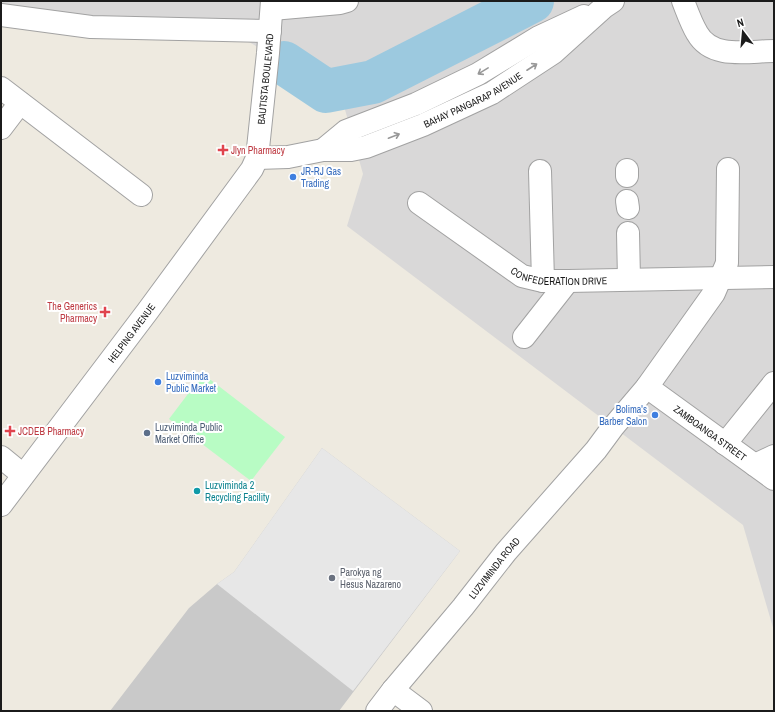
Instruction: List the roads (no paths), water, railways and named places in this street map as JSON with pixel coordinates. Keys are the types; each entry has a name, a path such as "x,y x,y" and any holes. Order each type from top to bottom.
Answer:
{"street":[{"path":"272,5 340,4 347,1"},
{"path":"683,1 697,33 707,46 723,52 774,51"},
{"name":"BAHAY PANGARAP AVENUE","path":"257,158 288,157 323,150 346,131 416,104 478,74 539,37 608,4"},
{"name":"BAUTISTA BOULEVARD","path":"257,158 272,5"},
{"path":"1,15 91,27 270,31"},
{"path":"1,88 141,195"},
{"path":"1,128 20,103"},
{"name":"HELPING AVENUE","path":"1,505 147,312 252,168 257,158"},
{"path":"647,387 714,293 727,263 728,169"},
{"path":"540,171 543,281"},
{"name":"CONFEDERATION DRIVE","path":"420,203 522,276 543,281 774,277"},
{"path":"628,233 629,280"},
{"path":"524,337 568,281"},
{"path":"725,444 774,383"},
{"name":"LUZVIMINDA ROAD","path":"377,711 463,607 506,552 596,450 613,427 647,387"},
{"name":"ZAMBOANGA STREET","path":"647,387 774,479"},
{"path":"755,465 774,456"},
{"path":"1,457 23,475"},
{"path":"393,690 421,711"}],"waterway":[{"path":"284,63 326,91 373,82 532,1"}],"place":[{"name":"Jlyn Pharmacy","path":"223,150"},
{"name":"JR-RJ Gas Trading","path":"293,177"},
{"name":"The Generics Pharmacy","path":"105,312"},
{"name":"Luzviminda Public Market","path":"158,382"},
{"name":"Bolima's Barber Salon","path":"655,415"},
{"name":"JCDEB Pharmacy","path":"10,431"},
{"name":"Luzviminda Public Market Office","path":"147,433"},
{"name":"Luzviminda 2 Recycling Facility","path":"197,491"},
{"name":"Parokya ng Hesus Nazareno","path":"332,578"}]}
